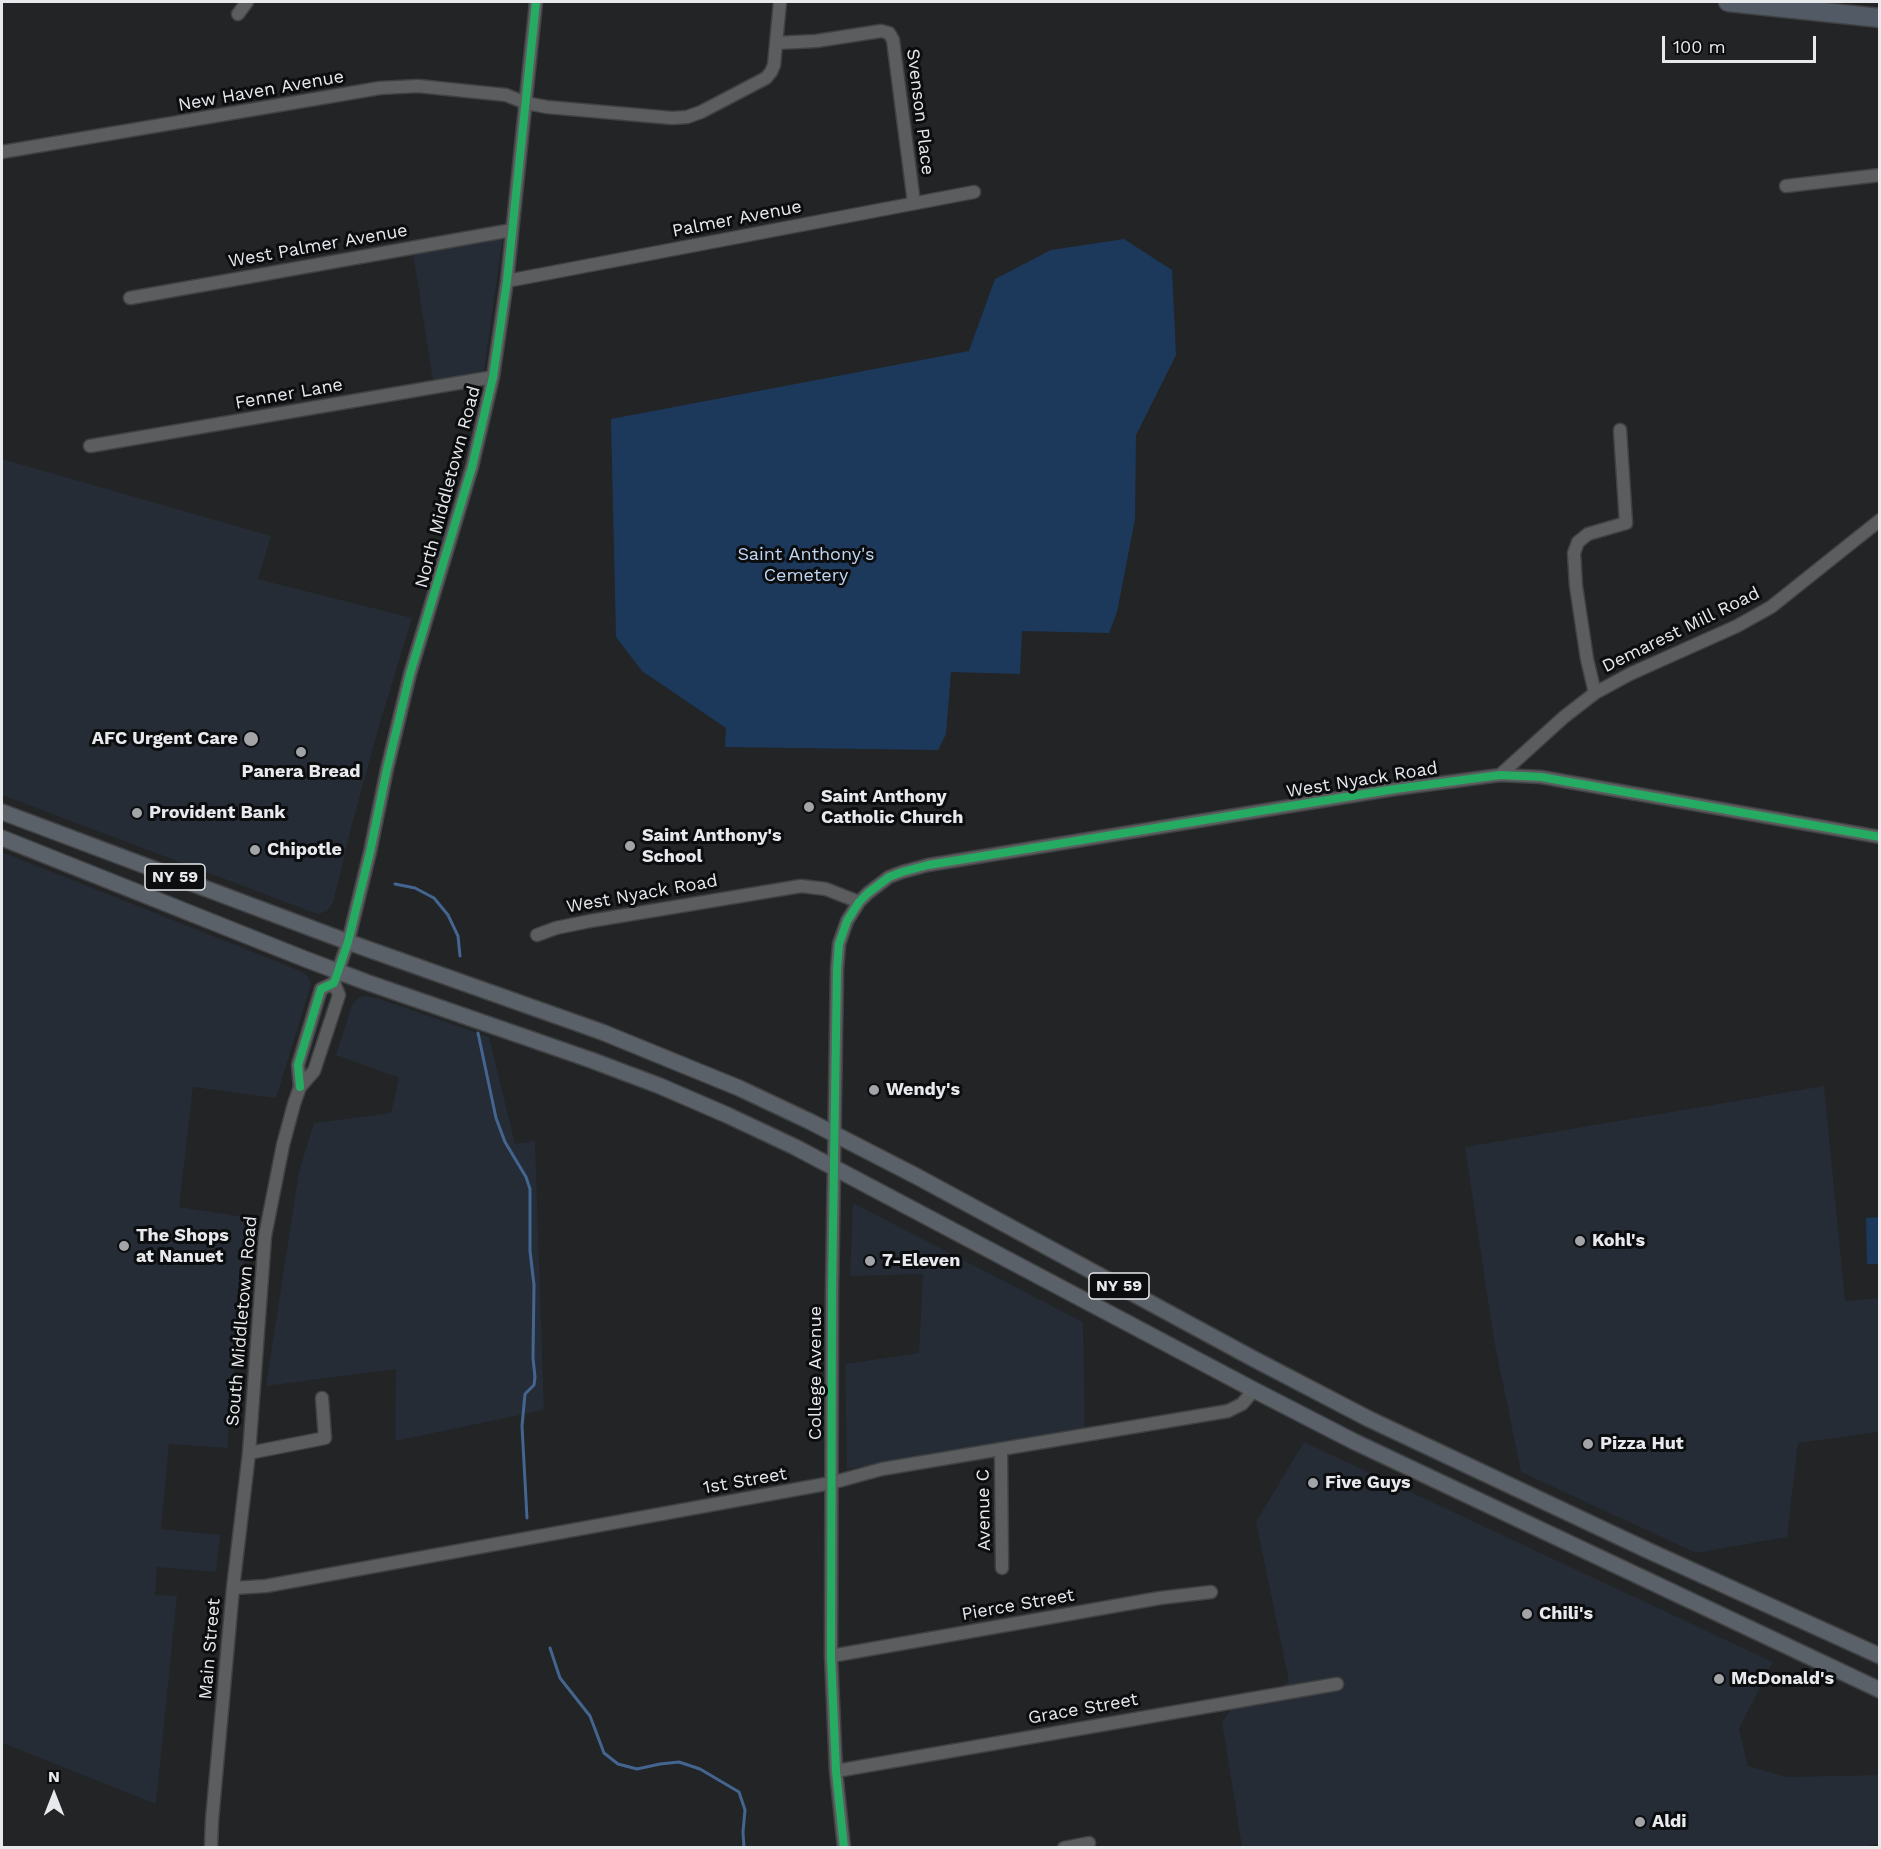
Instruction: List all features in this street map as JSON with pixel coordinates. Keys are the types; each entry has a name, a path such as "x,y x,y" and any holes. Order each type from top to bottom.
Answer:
{"highway":[{"path":"1728,2 1880,18"}],"main road":[{"name":"NY 59","path":"2,812 348,942 531,1005 646,1049 748,1092 834,1134 1350,1409 1880,1656"},
{"name":"NY 59","path":"2,838 336,977 564,1050 660,1086 761,1131 834,1167 1366,1447 1880,1690"}],"street":[{"path":"238,14 247,2"},
{"name":"North Middletown Road","path":"336,977 348,942 370,852 389,758 410,674 472,467 493,377 507,281 536,2"},
{"name":"New Haven Avenue","path":"2,152 380,88 418,86 506,95 526,103 547,107 672,118 687,117 766,78 771,72 774,65 780,2"},
{"name":"Svenson Place","path":"776,43 816,41 881,31 889,33 893,40 914,203"},
{"path":"1786,186 1880,175"},
{"name":"Palmer Avenue","path":"507,281 974,192"},
{"name":"West Palmer Avenue","path":"130,298 512,230"},
{"name":"Fenner Lane","path":"90,446 493,377"},
{"path":"1595,693 1585,648 1576,586 1574,553 1578,542 1588,534 1626,524 1620,430"},
{"name":"Demarest Mill Road","path":"1500,775 1564,717 1595,693 1630,674 1737,626 1771,607 1880,520"},
{"name":"West Nyack Road","path":"537,935 556,928 590,921 801,886 826,889 859,902 889,878 922,867 1376,792 1500,775 1541,777 1880,837"},
{"name":"College Avenue","path":"844,1848 836,1771 831,1656 834,1134 839,944 847,921 859,902"},
{"name":"South Middletown Road","path":"249,1454 265,1236 283,1145 300,1087 298,1065 321,989 336,977 339,995 314,1071 300,1087"},
{"name":"1st Street","path":"233,1588 266,1586 831,1483 882,1470 1228,1411 1242,1404 1254,1390"},
{"path":"249,1454 325,1438 322,1398"},
{"name":"Avenue C","path":"1001,1451 1002,1568"},
{"name":"Main Street","path":"211,1848 233,1588 249,1454"},
{"name":"Pierce Street","path":"831,1656 1160,1598 1211,1592"},
{"name":"Grace Street","path":"836,1771 1337,1684"},
{"path":"1064,1848 1089,1843"}],"shaded area":[{"path":"503,236 484,370 433,381 413,253"},
{"path":"2,459 271,536 258,579 412,618 352,824 333,903 327,911 318,914 312,912 2,795"},
{"name":"The Shops at Nanuet","path":"2,852 298,970 307,975 311,982 276,1098 193,1087 179,1207 251,1218 242,1273 227,1448 169,1444 161,1529 220,1535 216,1572 157,1567 155,1595 177,1596 156,1804 2,1743"},
{"path":"365,996 377,998 489,1037 515,1144 535,1141 544,1410 395,1441 396,1369 266,1386 299,1171 314,1123 391,1113 399,1078 336,1055 352,1005 358,998"},
{"path":"1824,1086 1845,1301 1879,1298 1879,1432 1798,1443 1787,1537 1696,1553 1521,1472 1494,1340 1465,1147"},
{"path":"853,1203 1083,1322 1085,1431 847,1469 845,1364 919,1353 923,1274 850,1276"},
{"path":"1304,1442 1773,1662 1739,1729 1748,1766 1787,1777 1879,1775 1879,1843 1856,1848 1242,1847 1222,1722 1241,1695 1283,1686 1289,1681 1256,1522"}],"green space":[{"name":"Saint Anthony's Cemetery","path":"1124,239 1172,270 1176,355 1136,435 1135,519 1117,612 1109,633 1022,631 1020,674 951,672 946,734 938,750 725,747 726,728 642,671 616,637 611,419 969,351 995,279 1051,250"},
{"path":"1879,1217 1879,1264 1867,1264 1866,1218"}],"waterway":[{"path":"395,884 415,888 434,898 448,915 458,936 460,956"},
{"path":"478,1033 496,1118 505,1142 526,1177 530,1189 535,1377 534,1385 525,1394 522,1426 527,1518"},
{"path":"550,1648 560,1678 590,1716 604,1753 618,1764 637,1769 679,1762 700,1769 739,1792 745,1810 744,1848"}],"cycle path":[{"path":"300,1087 298,1065 321,989 334,983 348,942 410,674 472,467 493,377 507,281 536,2"},
{"path":"844,1848 836,1771 831,1656 832,1293 837,969 839,944 847,921 859,902 868,893 889,877 928,865 1395,789 1500,775 1541,777 1880,837"}],"place":[{"name":"AFC Urgent Care","path":"251,739"},
{"name":"Panera Bread","path":"301,752"},
{"name":"Saint Anthony Catholic Church","path":"809,807"},
{"name":"Provident Bank","path":"137,813"},
{"name":"Saint Anthony's School","path":"630,846"},
{"name":"Chipotle","path":"255,850"},
{"name":"Wendy's","path":"874,1090"},
{"name":"Kohl's","path":"1580,1241"},
{"name":"The Shops at Nanuet","path":"124,1246"},
{"name":"7-Eleven","path":"870,1261"},
{"name":"Pizza Hut","path":"1588,1444"},
{"name":"Five Guys","path":"1313,1483"},
{"name":"Chili's","path":"1527,1614"},
{"name":"McDonald's","path":"1719,1679"},
{"name":"Aldi","path":"1640,1822"}]}
